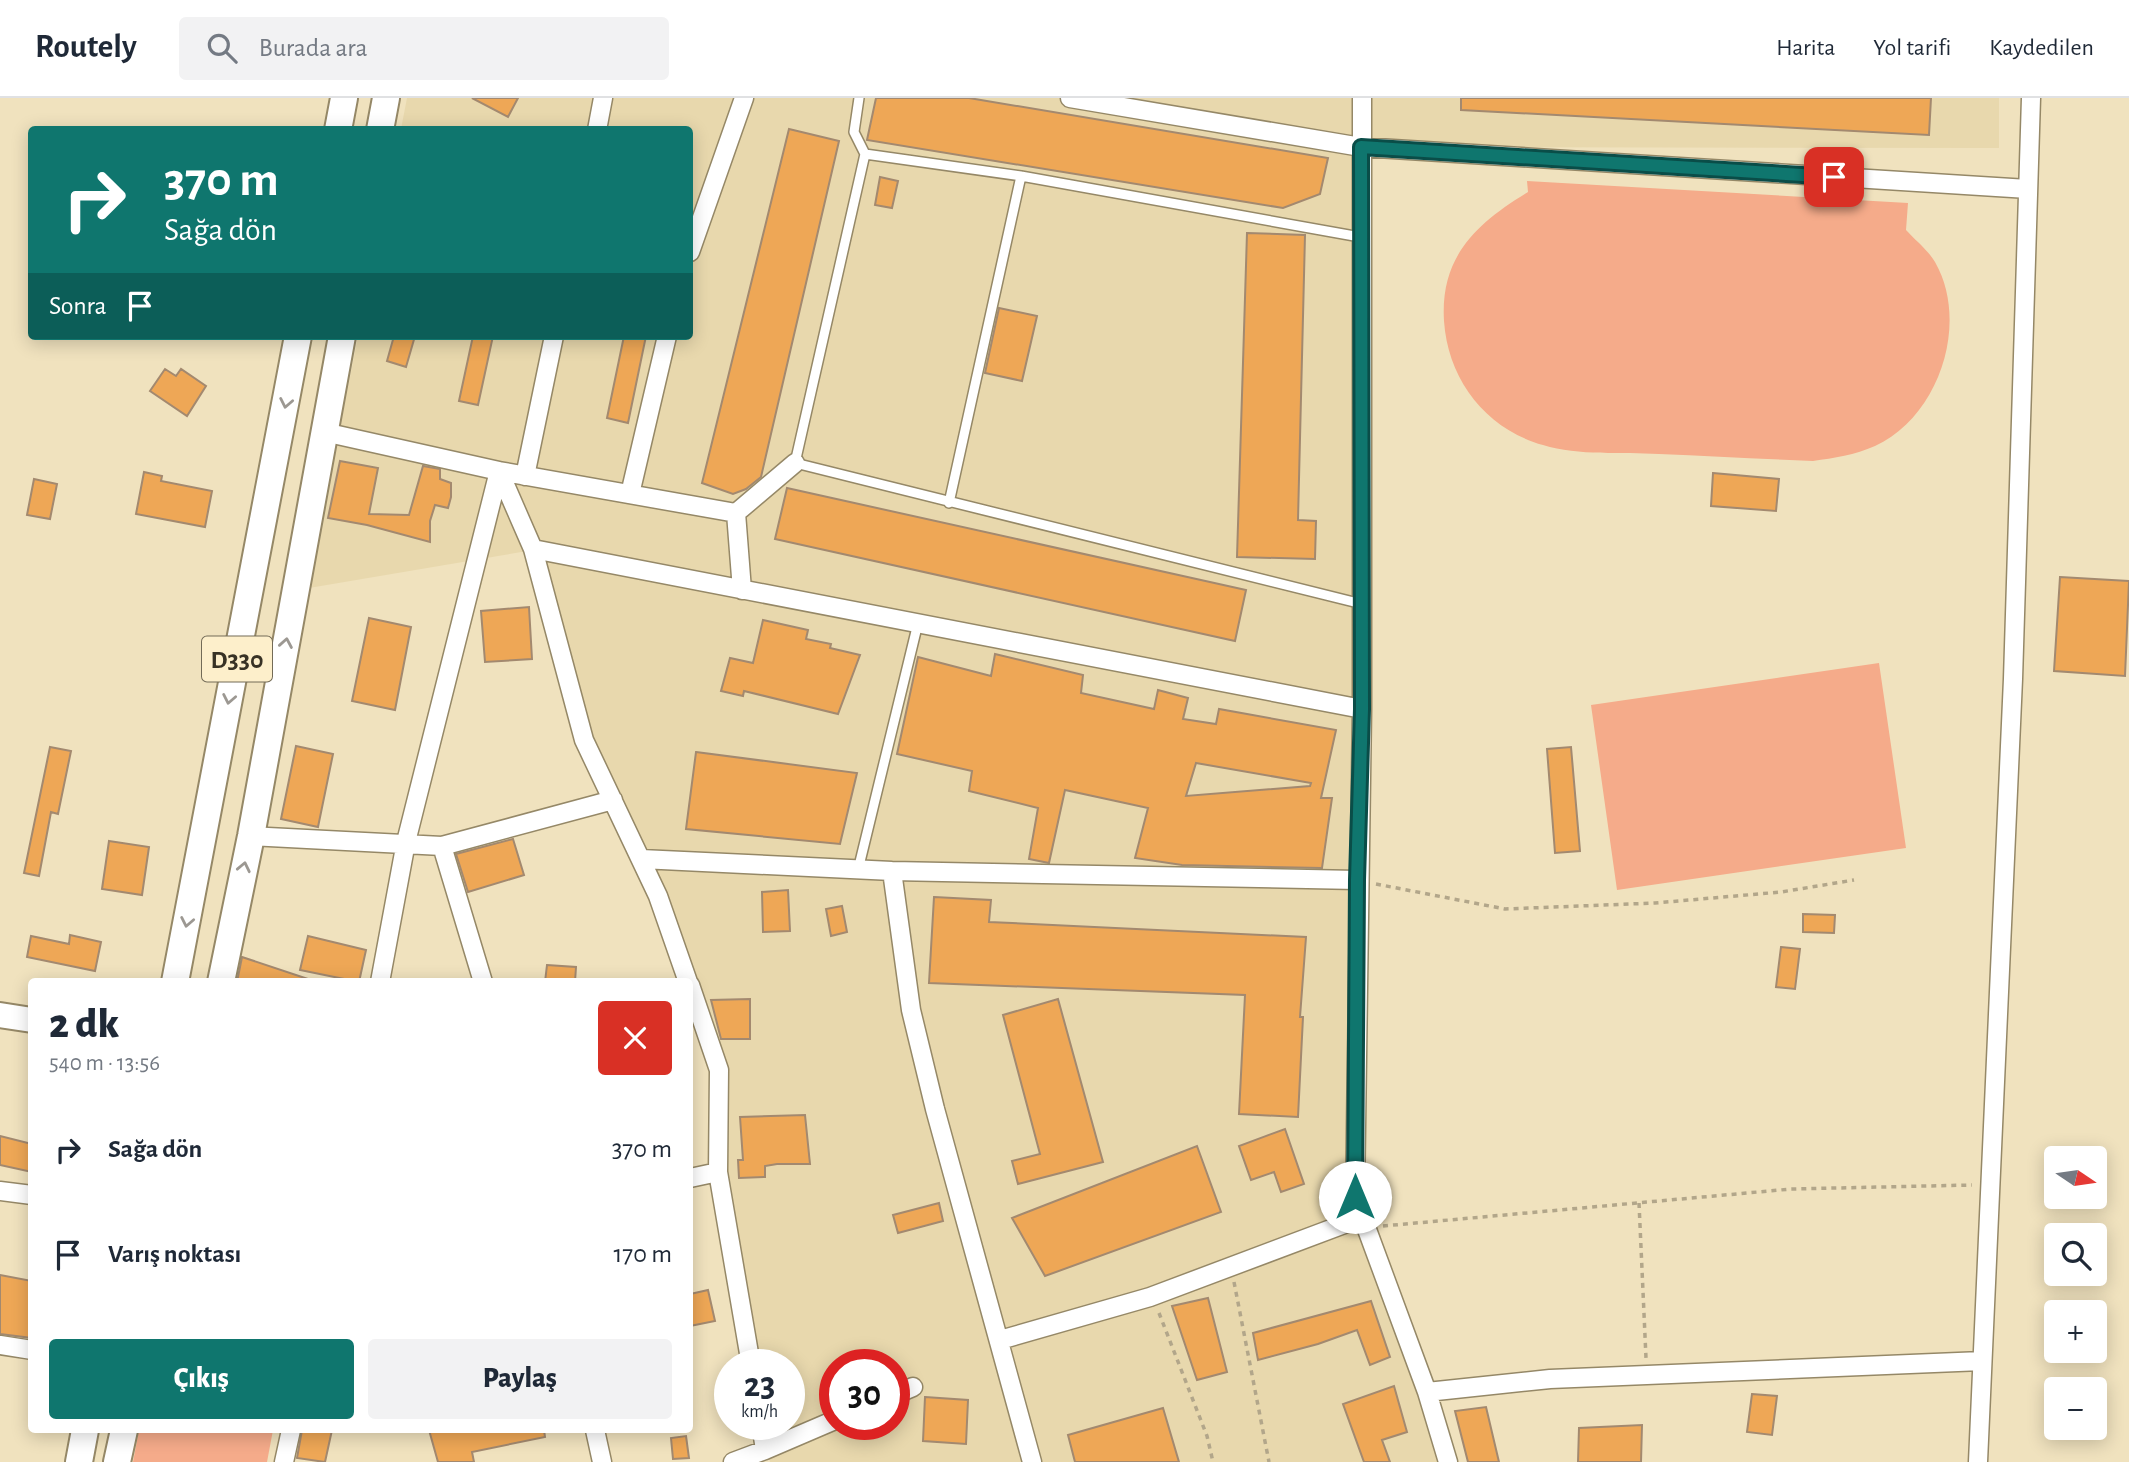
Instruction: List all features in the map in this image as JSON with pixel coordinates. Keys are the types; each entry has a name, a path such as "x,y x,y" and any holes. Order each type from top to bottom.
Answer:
{"main road":[{"path":"339,126 344,98"},
{"path":"381,126 386,98"},
{"name":"D330","path":"177,978 297,340"},
{"name":"D330","path":"222,978 251,836 340,340"},
{"path":"79,1462 84,1433"},
{"path":"117,1462 123,1433"}],"street":[{"path":"598,126 603,98"},
{"path":"693,243 744,98"},
{"path":"1070,98 1361,147 2028,189"},
{"path":"1362,98 1362,709 1357,880 1355,1197 1427,1392 1448,1462"},
{"path":"1978,1462 2013,679 2031,98"},
{"path":"525,475 553,340"},
{"path":"630,494 666,340"},
{"path":"324,432 499,471 736,513"},
{"path":"736,513 794,463"},
{"path":"499,471 533,549 584,740 658,897 687,978"},
{"path":"381,978 406,842 499,471"},
{"path":"736,513 742,590"},
{"path":"533,549 1362,709"},
{"path":"251,836 406,842 442,846 613,800"},
{"path":"442,846 482,978"},
{"path":"641,859 892,871 1357,880"},
{"path":"892,871 911,1010 934,1109 1032,1462"},
{"path":"693,995 719,1070 718,1172 748,1349"},
{"path":"0,1015 28,1019"},
{"path":"693,1177 718,1172"},
{"path":"0,1191 28,1194"},
{"path":"1000,1340 1150,1297 1365,1222"},
{"path":"0,1345 28,1349"},
{"path":"1427,1392 1550,1379 1982,1361"},
{"path":"733,1462 819,1427"},
{"path":"284,1462 290,1433"},
{"path":"596,1433 602,1462"},
{"path":"763,1440 765,1450"}],"lane":[{"path":"859,98 854,132 865,154 794,463 1362,604"},
{"path":"865,154 1021,176 1360,237"},
{"path":"949,503 1021,176"},
{"path":"858,870 918,623"}],"path":[{"path":"1357,880 1505,909 1655,903 1781,892 1854,880"},
{"path":"1365,1222 1639,1203 1791,1189 1990,1184"},
{"path":"1639,1203 1647,1375"},
{"path":"1231,1267 1269,1462"},
{"path":"1150,1297 1202,1423 1213,1462"}],"shaded area":[{"path":"407,98 1999,98 1999,148 1361,147 1363,1216 1442,1462 770,1462 765,1440 805,1440 805,1349 748,1349 718,1172 719,1070 693,1004 693,978 683,978 613,800 533,550 309,588 357,340 693,340 693,126 402,126"},
{"path":"1527,181 1908,203 1906,230 1935,262 1945,286 1949,312 1948,339 1942,366 1931,391 1916,414 1897,432 1875,446 1852,454 1813,461 1586,452 1543,445 1523,437 1488,414 1462,382 1447,343 1444,298 1455,260 1465,244 1493,216 1528,192"},
{"path":"1879,663 1906,848 1617,890 1591,705"},
{"path":"138,1433 272,1433 267,1462 133,1462"}],"building":[{"path":"472,98 518,98 508,117"},
{"path":"876,98 969,98 1328,158 1320,194 1283,208 867,140"},
{"path":"1461,98 1931,98 1929,135 1461,110"},
{"path":"789,129 839,141 761,477 746,489 733,494 702,483"},
{"path":"880,177 898,181 892,208 875,205"},
{"path":"1247,233 1305,235 1298,520 1316,521 1315,559 1237,557"},
{"path":"999,308 1037,316 1022,381 985,373"},
{"path":"393,340 414,340 406,367 387,361"},
{"path":"472,340 492,340 478,405 459,401"},
{"path":"623,340 645,340 628,423 607,418"},
{"path":"165,369 176,376 181,369 206,386 187,416 150,391"},
{"path":"340,461 378,468 369,514 409,515 423,466 440,469 440,479 451,483 451,497 448,508 435,505 430,521 430,542 367,525 328,518"},
{"path":"144,472 162,476 161,481 212,491 205,527 136,514"},
{"path":"1713,473 1779,479 1776,511 1711,506"},
{"path":"34,479 57,484 50,519 27,515"},
{"path":"787,488 1246,590 1235,641 775,539"},
{"path":"2060,577 2129,581 2125,676 2054,671"},
{"path":"529,607 532,659 485,662 481,611"},
{"path":"369,618 411,627 395,710 352,701"},
{"path":"763,620 808,630 806,639 831,644 830,648 860,655 838,714 744,691 743,696 721,691 730,658 753,663"},
{"path":"995,654 1083,675 1081,693 1154,709 1158,690 1188,698 1183,719 1216,724 1219,709 1336,730 1321,798 1332,798 1322,868 1182,865 1135,858 1148,808 1065,790 1049,863 1029,859 1038,808 969,791 972,771 897,754 918,657 991,676","holes":["1196,763 1311,783 1310,786 1186,796"]},
{"path":"296,746 333,754 318,827 281,819"},
{"path":"50,747 71,751 58,814 51,812 39,876 24,873"},
{"path":"1571,747 1580,851 1555,853 1547,749"},
{"path":"696,752 857,773 840,844 686,829"},
{"path":"513,839 524,875 468,892 456,854"},
{"path":"109,841 149,847 142,895 102,889"},
{"path":"788,890 790,931 763,932 762,892"},
{"path":"934,897 991,900 989,922 1306,937 1300,1017 1303,1017 1298,1117 1239,1114 1245,995 929,983"},
{"path":"842,906 847,932 831,936 826,909"},
{"path":"1803,914 1835,915 1834,933 1803,932"},
{"path":"70,935 101,942 95,971 27,957 31,936 69,944"},
{"path":"308,936 366,950 360,978 339,978 300,970"},
{"path":"1781,947 1800,949 1795,989 1776,987"},
{"path":"242,957 305,978 238,978"},
{"path":"547,965 576,967 575,978 545,978"},
{"path":"750,999 750,1039 721,1039 711,1000"},
{"path":"1058,999 1103,1162 1018,1184 1012,1161 1040,1154 1003,1015"},
{"path":"805,1115 810,1164 765,1166 765,1177 739,1178 738,1160 743,1160 740,1117"},
{"path":"1285,1129 1304,1184 1281,1192 1274,1172 1251,1180 1239,1146"},
{"path":"0,1136 28,1143 28,1171 0,1165"},
{"path":"1197,1146 1221,1212 1045,1276 1012,1218"},
{"path":"939,1203 943,1221 898,1233 893,1215"},
{"path":"0,1275 28,1280 28,1338 0,1334"},
{"path":"708,1290 715,1321 693,1325 693,1293"},
{"path":"1208,1298 1227,1372 1197,1380 1172,1306"},
{"path":"1371,1301 1390,1357 1370,1365 1357,1330 1258,1360 1253,1333"},
{"path":"1394,1386 1407,1432 1382,1440 1390,1462 1364,1462 1343,1404"},
{"path":"1752,1394 1777,1396 1772,1435 1747,1432"},
{"path":"925,1397 968,1400 966,1444 923,1441"},
{"path":"1486,1407 1499,1462 1468,1462 1455,1411"},
{"path":"1163,1408 1179,1462 1075,1462 1068,1435"},
{"path":"1642,1425 1641,1462 1578,1462 1579,1428"},
{"path":"301,1433 331,1433 325,1462 297,1458"},
{"path":"430,1433 544,1433 545,1437 472,1452 474,1462 438,1462"},
{"path":"686,1436 689,1458 673,1459 671,1438"}],"route":[{"path":"1355,1197 1357,880 1362,709 1361,147 1834,177"}]}
